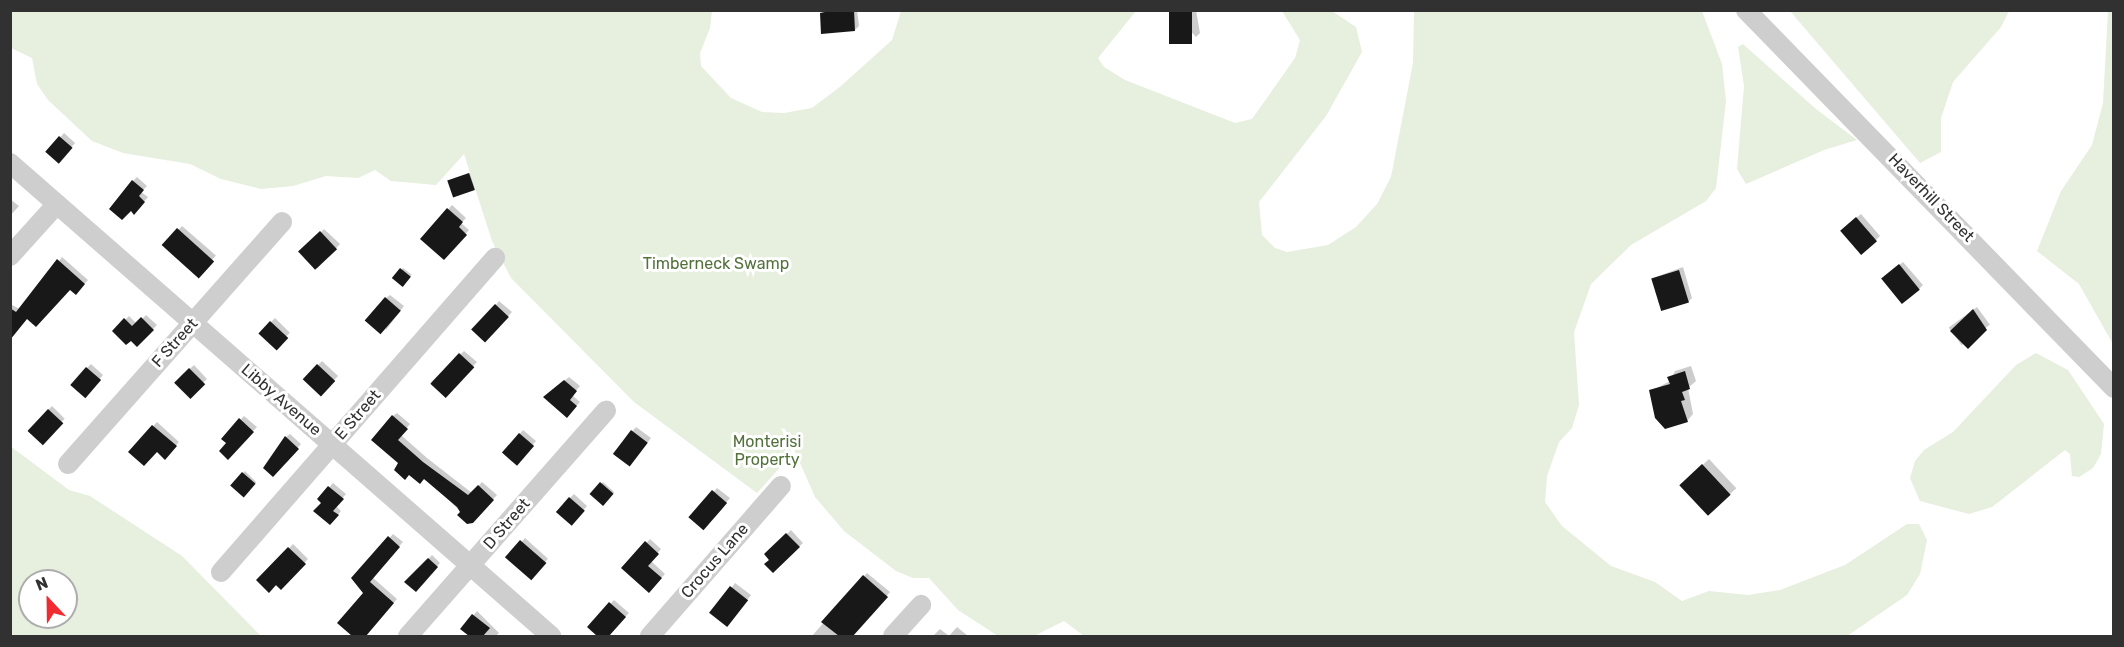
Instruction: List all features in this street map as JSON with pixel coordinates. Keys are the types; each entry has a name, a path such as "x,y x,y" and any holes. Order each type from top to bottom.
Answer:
{"street":[{"name":"Haverhill Street","path":"1746,10 2114,388"},
{"name":"Libby Avenue","path":"10,163 551,636"},
{"path":"10,256 57,204"},
{"name":"F Street","path":"68,464 282,222"},
{"name":"E Street","path":"221,572 495,258"},
{"name":"D Street","path":"408,636 606,411"},
{"name":"Crocus Lane","path":"650,636 781,486"},
{"path":"893,636 921,605"}],"green space":[{"path":"10,11 712,11 710,28 700,53 701,66 731,98 762,112 784,113 812,108 841,86 892,40 901,11 1136,11 1098,58 1104,67 1125,80 1235,123 1252,119 1295,58 1300,40 1282,11 1332,11 1356,27 1362,52 1326,116 1259,202 1262,235 1275,248 1287,252 1328,245 1356,227 1377,204 1391,177 1413,63 1414,11 1702,11 1722,64 1726,101 1716,188 1706,201 1631,245 1591,284 1574,332 1579,405 1572,428 1559,442 1547,476 1545,502 1562,526 1611,566 1655,582 1682,601 1709,591 1748,595 1780,590 1845,565 1907,524 1919,524 1927,540 1920,574 1907,595 1847,636 1084,636 1064,621 1036,635 998,636 958,610 929,578 913,578 896,571 844,531 815,497 785,429 781,428 792,454 757,493 634,402 511,278 492,241 464,154 436,185 391,181 375,170 358,178 326,176 293,186 261,189 221,179 190,164 123,153 92,141 48,100 37,84 32,58 11,48"},
{"path":"1790,11 2009,11 2001,27 1953,82 1941,118 1941,152 1920,163"},
{"path":"2108,11 2114,11 2113,344 2079,284 2037,251 2061,191 2092,145 2103,103"},
{"path":"1743,44 1816,109 1857,140 1824,150 1746,184 1737,169 1744,86 1738,47"},
{"path":"2036,353 2068,370 2104,424 2101,454 2093,468 2079,477 2072,476 2070,454 2065,450 1992,507 1969,514 1920,501 1910,478 1915,461 1924,450 1953,432 2016,365"},
{"path":"10,446 69,490 90,496 182,556 261,636 11,636"}],"building":[{"path":"854,10 855,31 821,34 820,13"},
{"path":"1169,10 1192,10 1192,44 1169,44"},
{"path":"59,136 73,148 59,164 45,152"},
{"path":"469,173 475,190 453,198 447,180"},
{"path":"132,180 144,190 139,196 145,202 134,215 131,211 122,220 109,209"},
{"path":"447,208 463,222 459,227 467,235 444,260 420,239"},
{"path":"1856,217 1877,241 1861,255 1840,231"},
{"path":"177,228 214,261 199,279 162,245"},
{"path":"320,231 337,249 315,270 298,251"},
{"path":"57,259 85,284 76,295 70,290 36,327 27,319 10,340 10,308 16,312"},
{"path":"1899,264 1920,290 1902,304 1881,278"},
{"path":"400,268 411,277 403,287 392,278"},
{"path":"1679,270 1689,303 1661,311 1651,278"},
{"path":"385,297 401,311 381,334 365,320"},
{"path":"495,304 509,317 485,343 471,330"},
{"path":"1973,309 1987,330 1968,349 1950,331"},
{"path":"141,317 154,330 137,347 131,341 126,345 112,331 124,318 132,326"},
{"path":"270,321 288,338 277,350 258,333"},
{"path":"459,353 474,367 446,398 430,384"},
{"path":"317,364 335,381 321,396 303,379"},
{"path":"86,367 101,380 85,398 70,385"},
{"path":"189,368 205,384 190,399 174,383"},
{"path":"1685,371 1690,389 1682,392 1685,400 1681,401 1688,422 1665,429 1655,418 1649,390 1670,384 1667,377"},
{"path":"564,380 577,391 570,400 577,406 567,418 543,397"},
{"path":"48,409 63,423 43,445 28,431"},
{"path":"392,415 408,429 398,440 423,462 468,495 478,485 494,500 473,523 467,524 457,515 460,512 457,507 424,479 420,484 409,475 405,480 394,470 398,463 371,440"},
{"path":"239,418 254,432 228,460 219,451 226,443 221,439"},
{"path":"152,425 177,446 165,460 157,452 144,466 128,452"},
{"path":"631,430 648,443 630,467 613,454"},
{"path":"519,433 534,446 517,466 502,453"},
{"path":"285,436 299,449 273,477 263,468"},
{"path":"1702,464 1731,495 1708,516 1679,485"},
{"path":"242,472 256,484 244,497 230,486"},
{"path":"600,482 614,494 603,506 590,494"},
{"path":"328,486 344,499 333,511 339,515 330,525 313,511 321,503 317,499"},
{"path":"712,490 727,503 703,530 688,517"},
{"path":"569,497 585,511 572,526 556,512"},
{"path":"786,533 800,547 773,573 764,564 769,560 764,554"},
{"path":"388,536 400,547 370,582 394,603 366,636 352,636 337,623 363,593 351,578"},
{"path":"520,540 546,563 531,580 505,557"},
{"path":"645,541 659,554 648,566 662,578 649,593 621,568"},
{"path":"288,547 306,564 281,590 276,585 269,593 256,580"},
{"path":"428,558 438,567 416,592 404,582"},
{"path":"863,575 888,597 853,636 839,636 821,622"},
{"path":"730,586 748,600 727,627 709,613"},
{"path":"609,602 626,617 609,636 597,636 587,627"},
{"path":"472,614 490,628 483,636 469,636 460,629"}],"park label":[{"name":"Timberneck Swamp","path":"716,264"},
{"name":"Monterisi Property","path":"767,451"}]}
